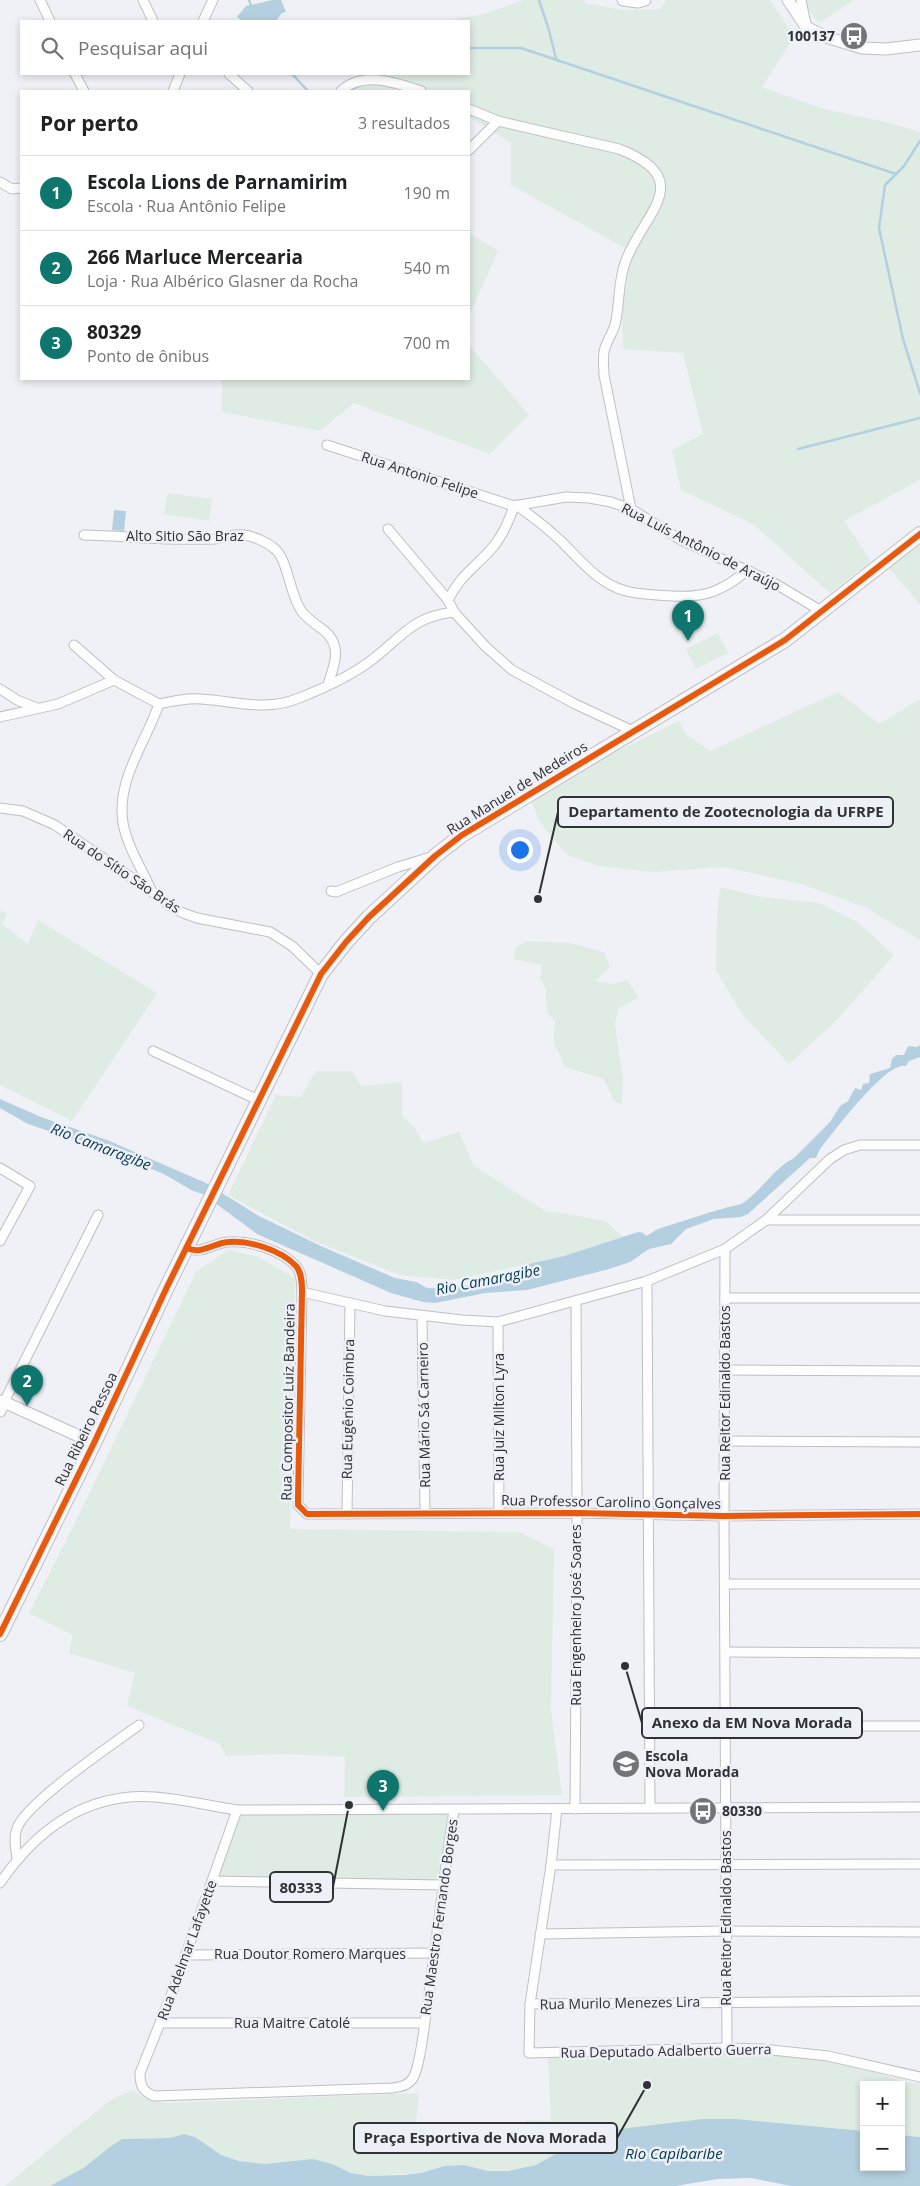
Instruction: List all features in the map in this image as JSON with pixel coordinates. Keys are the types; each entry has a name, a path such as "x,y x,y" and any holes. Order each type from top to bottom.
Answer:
{"main road":[{"name":"Rua Manuel de Medeiros","path":"229,1160 322,974 364,922 435,856 480,823 787,639 920,534"},
{"name":"Rua Ribeiro Pessoa","path":"0,1634 94,1443 229,1160"}],"street":[{"path":"40,0 50,20"},
{"path":"143,0 153,20"},
{"path":"203,20 213,0"},
{"path":"622,0 638,2 645,0"},
{"path":"788,0 806,27 826,37 862,48 880,49 920,45"},
{"path":"801,0 806,27"},
{"path":"76,75 83,90"},
{"path":"173,90 180,75"},
{"path":"230,75 247,90"},
{"path":"343,90 356,82 377,80 417,90"},
{"path":"470,109 498,121 619,149 651,165 659,178 661,192 658,204 632,247 623,269 616,320 603,355 604,375 631,509"},
{"path":"470,149 498,121"},
{"path":"1,183 12,189 20,188"},
{"name":"Rua Antonio Felipe","path":"327,445 515,505"},
{"name":"Rua Luís Antônio de Araújo","path":"515,505 566,497 612,502 631,509 681,540 748,570 823,612"},
{"path":"448,600 458,582 492,547 502,533 515,505 547,529 600,579 625,591 650,595 686,597 705,595 720,590 748,570"},
{"path":"388,529 448,600 454,612 486,648 512,670 576,704 633,731"},
{"name":"Alto Sitio São Braz","path":"84,535 216,539 239,534 253,537 274,548 281,556 293,595 299,607 335,643 337,652 328,684"},
{"path":"74,645 114,680 159,704 190,698 262,706 281,704 299,698 328,684 372,660 412,624 428,617 454,612"},
{"path":"0,717 58,704 114,680"},
{"path":"0,689 18,700 38,708"},
{"path":"151,891 128,837 124,824 122,805 124,789 132,766 151,727 159,704"},
{"name":"Rua do Sítio São Brás","path":"0,808 23,811 47,821 151,891 170,906 197,918 270,932 292,946 322,974"},
{"path":"331,891 336,892 398,867 435,856"},
{"path":"153,1051 258,1100"},
{"path":"302,1292 384,1311 498,1322 647,1281 725,1249 766,1220 830,1159 844,1150 860,1145 920,1146"},
{"path":"0,1168 30,1186 0,1241"},
{"path":"94,1443 1,1405 98,1215"},
{"path":"766,1220 920,1220"},
{"name":"Rua Compositor Luiz Bandeira","path":"190,1241 194,1251 200,1251 228,1242 261,1246 281,1255 297,1267 302,1282 298,1499 302,1511"},
{"name":"Rua Reitor Edinaldo Bastos","path":"725,1249 726,1441 724,1516 726,1584 725,1865 727,2048"},
{"path":"647,1281 650,1808"},
{"path":"725,1298 920,1298"},
{"name":"Rua Engenheiro José Soares","path":"575,1809 576,1302"},
{"name":"Rua Eugênio Coimbra","path":"347,1514 350,1303"},
{"name":"Rua Mário Sá Carneiro","path":"422,1316 425,1513"},
{"name":"Rua Juiz Milton Lyra","path":"498,1322 499,1513"},
{"path":"725,1370 920,1371"},
{"path":"726,1441 920,1442"},
{"name":"Rua Professor Carolino Gonçalves","path":"302,1511 314,1514 577,1513 724,1516 920,1514"},
{"path":"726,1584 920,1584"},
{"path":"726,1652 920,1653"},
{"path":"17,1859 15,1838 17,1828 30,1809 139,1725"},
{"path":"726,1726 920,1726"},
{"path":"0,1883 17,1859 35,1839 59,1821 83,1809 106,1801 127,1798 153,1797 237,1810 726,1807 839,1809 920,1807"},
{"path":"530,2004 551,1865 557,1809"},
{"name":"Rua Adelmar Lafayette","path":"237,1810 186,1954 140,2073 142,2088 154,2096 166,2096 401,2087 409,2083 414,2076 424,2023"},
{"name":"Rua Maestro Fernando Borges","path":"424,2023 454,1810"},
{"path":"551,1865 920,1864"},
{"path":"212,1881 444,1885"},
{"path":"540,1934 727,1931 920,1932"},
{"name":"Rua Doutor Romero Marques","path":"186,1954 435,1953"},
{"name":"Rua Murilo Menezes Lira","path":"530,2004 920,2001"},
{"name":"Rua Deputado Adalberto Guerra","path":"530,2004 529,2053 727,2048 779,2050 828,2056 920,2077"},
{"name":"Rua Maitre Catolé","path":"160,2023 424,2023"}],"shaded area":[{"path":"523,0 585,0 585,3 623,10 660,9 667,0 770,0 794,37 762,87 824,109 890,123 920,132 920,480 844,521 871,561 830,593 753,524 681,490 672,450 703,434 683,353 623,349 622,310 632,252 511,185 511,143 470,118 470,90 345,90 359,75 470,75 470,20 449,20 484,14"},
{"path":"801,0 854,0 819,23"},
{"path":"470,234 498,251 470,314"},
{"path":"470,346 529,415 490,454 354,403 320,431 222,412 222,380 470,380"},
{"path":"168,493 212,499 209,521 164,514"},
{"path":"920,545 920,604 889,568"},
{"path":"718,633 728,653 696,669 686,649"},
{"path":"838,692 879,724 920,699 920,940 865,907 801,884 724,867 653,872 599,866 567,855 539,821 529,794 679,721 686,734 710,751"},
{"path":"720,887 762,897 819,903 859,923 894,955 836,1021 789,1064 742,1014 716,970 717,918"},
{"path":"0,910 7,914 2,924 28,944 38,920 157,993 72,1121 0,1085"},
{"path":"528,941 570,943 604,952 610,967 595,981 613,984 627,980 639,998 618,1008 615,1024 623,1079 622,1104 614,1101 604,1079 565,1067 554,1043 555,1022 547,1012 546,989 540,978 542,965 514,959 516,947"},
{"path":"316,1071 352,1071 361,1086 402,1082 402,1115 415,1128 423,1143 459,1132 474,1166 547,1212 557,1212 605,1221 625,1238 582,1253 452,1280 400,1275 314,1241 228,1195 276,1095 301,1097"},
{"path":"228,1250 256,1256 295,1278 290,1529 519,1532 554,1549 551,1710 562,1795 344,1797 345,1757 284,1754 226,1756 220,1744 127,1706 135,1673 69,1653 73,1635 29,1613 73,1527 196,1272"},
{"path":"452,1813 440,1880 218,1878 239,1814"},
{"path":"744,2050 858,2066 902,2081 860,2081 860,2131 736,2119 703,2119 593,2135 536,2165 505,2171 488,2171 464,2165 444,2166 421,2173 368,2176 351,2173 332,2164 313,2159 264,2164 239,2161 221,2155 195,2137 184,2134 170,2138 147,2138 107,2149 85,2167 50,2186 5,2186 109,2101 133,2090 143,2097 166,2103 419,2093 414,2143 526,2140 526,2120 551,2121 548,2057"},
{"path":"905,2082 920,2084 920,2137 905,2135"}],"water":[{"path":"281,0 286,12 282,13 277,20 241,20 237,17 246,6"},
{"path":"114,510 126,511 124,531 112,530"},
{"name":"Rio Camaragibe","path":"920,1045 920,1057 909,1061 906,1066 897,1067 886,1074 836,1128 820,1149 816,1158 810,1158 748,1214 741,1217 714,1219 686,1229 671,1244 649,1249 630,1262 609,1269 527,1290 485,1293 435,1303 423,1302 391,1293 257,1234 203,1194 193,1191 164,1174 105,1150 28,1124 0,1108 0,1099 41,1117 107,1140 206,1183 259,1216 323,1247 395,1278 416,1282 427,1288 448,1289 525,1272 539,1267 583,1266 607,1258 618,1250 618,1246 648,1235 658,1229 743,1203 781,1167 794,1158 830,1122 840,1106 848,1101 855,1088 861,1090 863,1084 869,1083 870,1074 890,1068 892,1059 896,1055 904,1055 908,1046 917,1047"},
{"name":"Rio Capibaribe","path":"703,2119 736,2119 860,2131 860,2171 905,2171 905,2135 920,2137 920,2186 791,2186 751,2178 717,2179 676,2186 50,2186 85,2167 122,2139 170,2138 184,2134 195,2137 221,2155 239,2161 264,2164 313,2159 332,2164 351,2173 368,2176 421,2173 444,2166 464,2165 488,2171 508,2171 536,2165 593,2135 621,2129"}],"waterway":[{"path":"249,0 252,8"},
{"path":"539,0 556,59"},
{"path":"470,48 521,48 896,174"},
{"path":"293,75 307,90"},
{"path":"351,90 363,84"},
{"path":"920,141 904,166 885,185 879,228 903,339 920,393"},
{"path":"798,449 920,418"},
{"name":"Rio Camaragibe","path":"530,1272 565,1264 639,1240"}],"cycle path":[{"path":"0,1634 94,1443 167,1287 321,974 346,942 369,917 435,856 462,835 785,640 920,534"},
{"path":"187,1248 198,1250 228,1242 255,1244 290,1260 299,1272 302,1292 298,1505 307,1514 577,1513 724,1516 920,1514"}],"place":[{"name":"100137","path":"854,36"},
{"name":"Escola Lions de Parnamirim","path":"688,641"},
{"name":"Departamento de Zootecnologia da UFRPE","path":"538,899"},
{"name":"266 Marluce Mercearia","path":"27,1406"},
{"name":"Anexo da EM Nova Morada","path":"625,1666"},
{"name":"Escola Nova Morada","path":"626,1764"},
{"name":"80333","path":"349,1805"},
{"name":"80329","path":"383,1811"},
{"name":"80330","path":"703,1811"},
{"name":"Praça Esportiva de Nova Morada","path":"647,2085"}]}
